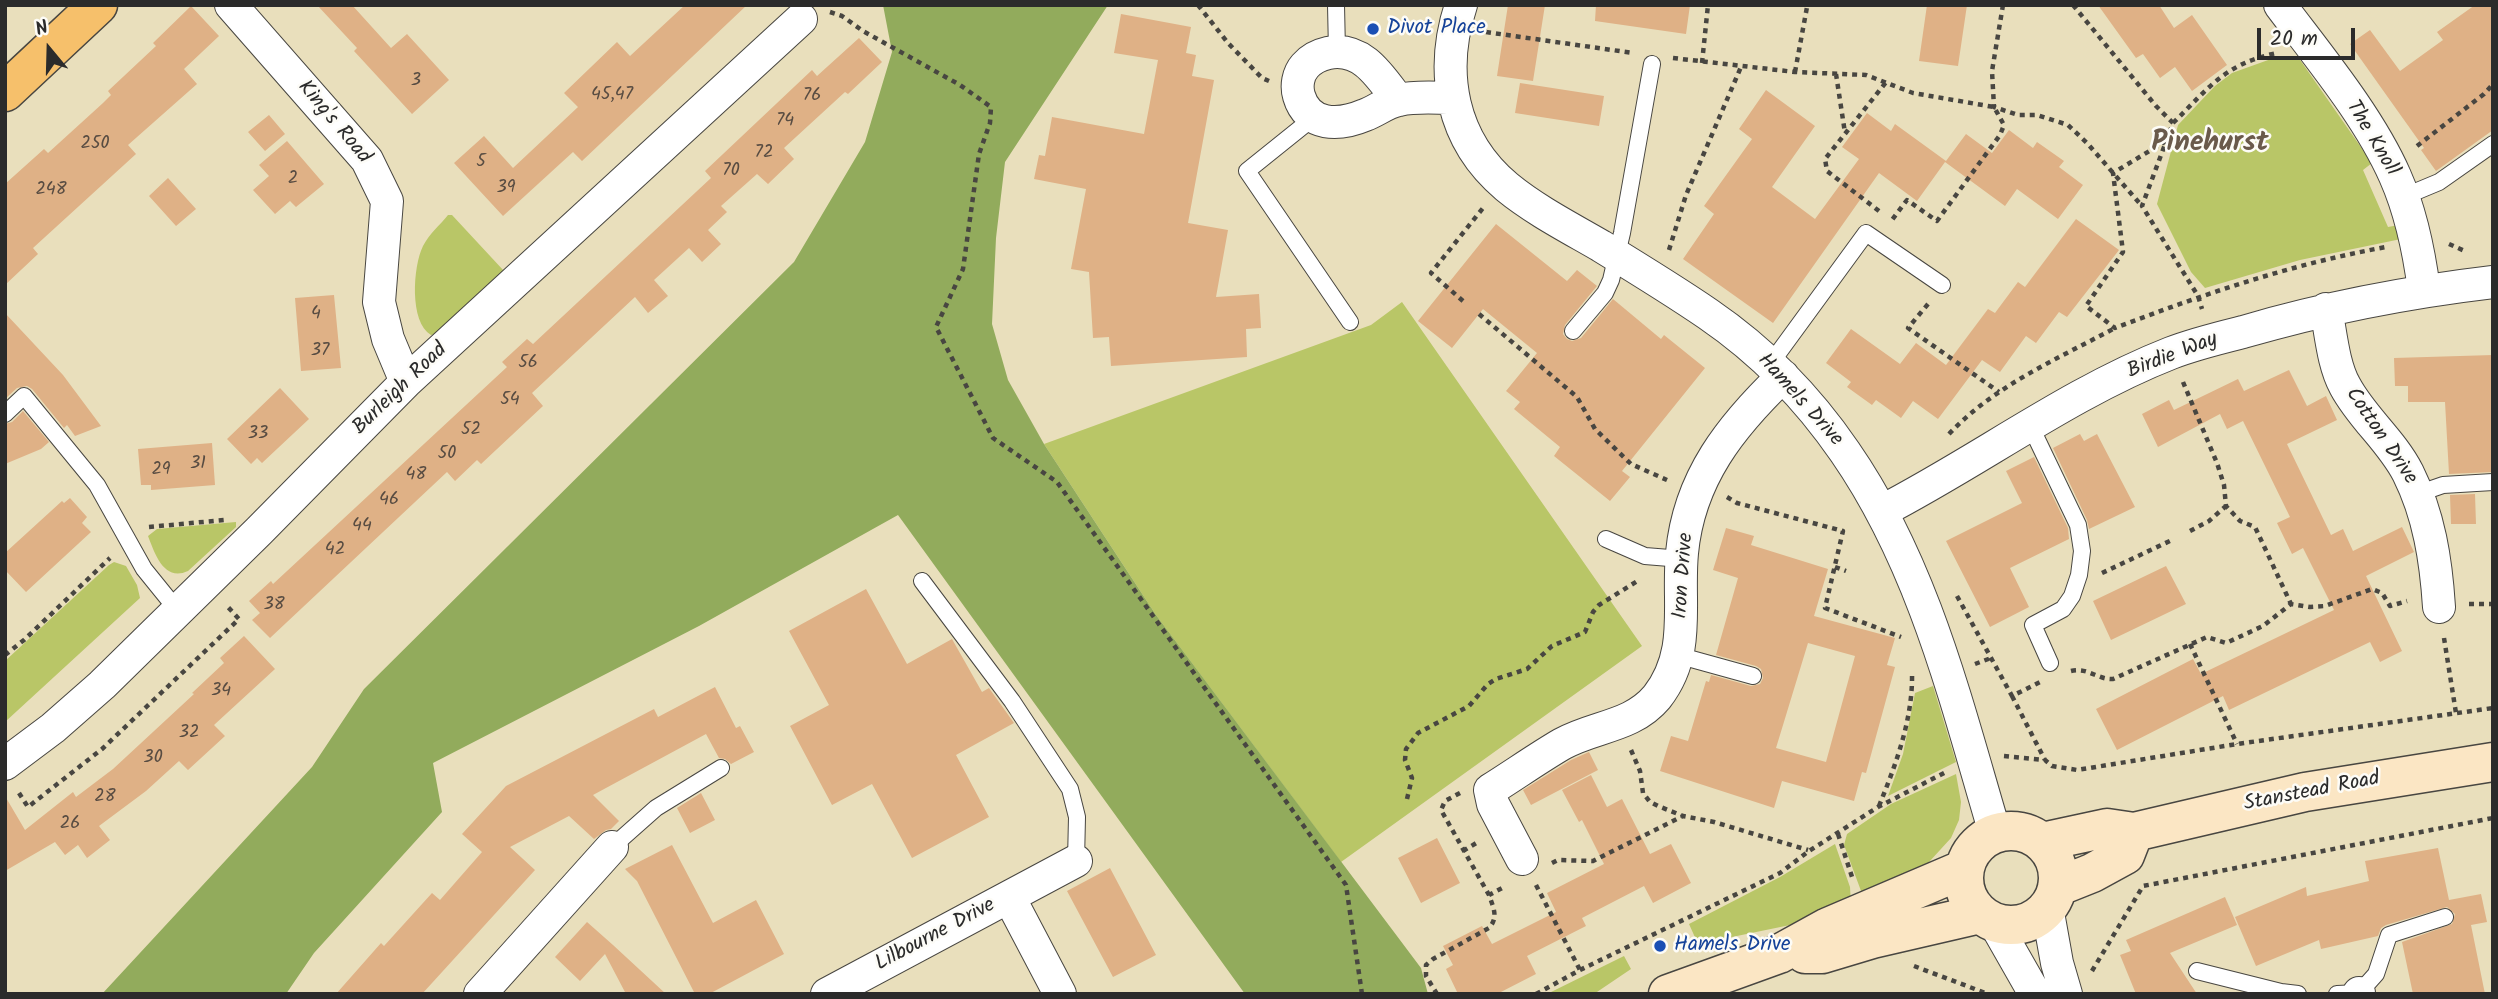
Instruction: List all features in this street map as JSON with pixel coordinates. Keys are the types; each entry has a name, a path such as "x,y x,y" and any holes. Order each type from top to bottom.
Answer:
{"main road":[{"path":"5,92 97,5"},
{"name":"Stanstead Road","path":"2042,842 2107,828 2134,832 2305,792 2493,762"},
{"path":"2011,830 2028,833 2042,842 2058,870 2052,897 2041,915 2026,923 2010,925 1987,918 1969,901 1964,886 1964,869 1970,854 1980,841 1995,833 2011,830"},
{"path":"2052,897 2124,855 2134,832"},
{"path":"1668,994 1779,954 1828,926 1964,869"},
{"path":"1779,954 1822,954 1872,939 1987,918"}],"street":[{"name":"King's Road","path":"231,5 367,160 387,201 379,302 388,339 406,382"},
{"name":"The Knoll","path":"2280,5 2388,160 2403,197 2416,242 2424,290"},
{"name":"Burleigh Road","path":"11,777 53,728 178,611 406,382 795,12"},
{"name":"Hamels Drive","path":"1457,17 1449,64 1452,98 1457,117 1475,152 1503,183 1562,224 1711,316 1777,370 1817,414 1846,452 1882,511 1933,626 1995,833"},
{"path":"1398,100 1365,60 1352,53 1337,51 1320,54 1311,60 1299,76 1297,90 1301,106 1313,118 1325,122 1362,117 1398,100 1452,98"},
{"name":"Birdie Way","path":"1882,511 1923,490 2030,425 2171,354 2326,309 2424,290 2493,282"},
{"name":"Cotton Drive","path":"2326,309 2333,350 2344,385 2364,415 2391,446 2417,494 2434,549 2439,599"},
{"name":"Iron Drive","path":"1490,790 1565,742 1620,724 1642,711 1656,697 1677,655 1683,616 1682,559 1696,493 1712,459 1777,370"},
{"path":"1490,790 1493,804 1526,867"},
{"path":"480,994 612,847"},
{"name":"Lilbourne Drive","path":"827,994 1076,861"},
{"name":"Lilbourne Drive","path":"1009,897 1059,994"},
{"path":"2052,897 2055,992"},
{"path":"1987,918 2055,992"}],"lane":[{"path":"1336,5 1337,51"},
{"path":"1573,331 1605,293 1617,256 1652,58"},
{"path":"1313,118 1247,171 1350,322"},
{"path":"2403,197 2439,182 2493,144"},
{"path":"1777,370 1866,233 1942,285"},
{"path":"5,414 23,396 97,485 144,569 178,611"},
{"path":"2030,425 2078,525 2082,551 2079,575 2063,609 2034,625 2050,663"},
{"path":"2417,494 2443,485 2493,482"},
{"path":"1606,539 1645,556 1682,559"},
{"path":"922,581 1012,701 1070,789 1077,817 1076,861"},
{"path":"1677,655 1753,676"},
{"path":"612,847 656,808 721,768"},
{"path":"2337,994 2359,993 2376,974 2389,935 2445,917"},
{"path":"2197,971 2298,994"}],"path":[{"path":"1198,5 1228,43 1262,78 1297,90"},
{"path":"1702,63 1708,5"},
{"path":"1887,81 1825,159 1827,171 1892,220 1907,200 1937,221 2000,135 2004,125 1994,107 1992,71 2003,5"},
{"path":"2073,5 2173,124"},
{"path":"1795,72 1807,6"},
{"path":"842,16 863,31 960,85 991,107 990,123 979,154 963,269 936,327 993,438 1057,482 1346,885 1362,994"},
{"path":"1457,17 1652,58 1795,72 1866,75 1913,93 1994,107 2018,115 2037,115 2068,125 2142,206 2198,296 2211,341"},
{"path":"2142,206 2173,124 2225,72 2242,63 2279,52 2314,51"},
{"path":"1656,280 1675,236 1686,195 1741,67"},
{"path":"1836,74 1845,134"},
{"path":"2388,160 2429,138 2493,84"},
{"path":"2113,173 2166,141"},
{"path":"2113,173 2123,252 2086,306 2115,328"},
{"path":"1463,301 1431,273 1503,183"},
{"path":"1866,233 1880,211"},
{"path":"1946,438 1961,421 2011,383 2115,328 2198,296 2294,267 2416,242 2444,242 2468,253"},
{"path":"1942,285 1908,328 1999,393"},
{"path":"1479,314 1577,397 1595,429 1631,464 1696,493 1721,492 1737,503 1843,531 1825,608 1904,638 1908,642"},
{"path":"2171,354 2217,463 2224,485 2226,506 2239,521 2255,527 2291,604"},
{"path":"2190,531 2209,521 2226,506"},
{"path":"2079,575 2095,577 2174,539"},
{"path":"1407,799 1412,778 1405,760 1406,749 1418,733 1469,706 1483,689 1496,679 1527,669 1552,646 1585,632 1593,612 1599,605 1646,576 1645,556"},
{"path":"1835,567 1846,571"},
{"path":"11,777 28,807 102,749 239,619 206,581"},
{"path":"2067,672 2079,669 2106,680 2113,679 2207,637 2227,643 2263,625 2291,604 2325,606 2372,589 2382,593 2390,606 2439,599 2493,604"},
{"path":"1954,591 2045,760"},
{"path":"2439,599 2456,713"},
{"path":"2190,644 2238,744"},
{"path":"1878,807 1909,714 1912,667"},
{"path":"2012,696 2045,680"},
{"path":"1620,724 1640,771 1643,793 1650,802 1683,816 1714,822 1809,850"},
{"path":"1437,994 1426,976 1426,965 1489,928 1494,923 1495,911 1441,806 1445,801 1473,786 1490,790"},
{"path":"1489,895 1526,867 1558,860 1593,861 1683,816"},
{"path":"2055,992 2088,979 2143,886 2493,818"},
{"path":"1526,867 1580,970"},
{"path":"1911,965 1988,994"}],"green space":[{"path":"883,5 1108,5 1005,162 996,238 992,324 1008,380 1044,444 1156,615 1421,968 1428,994 1245,994 898,515 699,626 433,763 442,812 314,953 286,994 102,994 312,767 364,689 794,262 865,142 892,52"},
{"path":"2298,57 2372,163 2363,170 2388,227 2399,225 2401,239 2300,260 2205,288 2191,272 2157,204 2178,125 2215,86 2232,73 2271,59"},
{"path":"448,215 452,215 504,271 439,334 431,335 419,318 415,280 425,242"},
{"path":"1402,302 1642,646 1341,862 1156,615 1044,444 1371,325"},
{"path":"236,522 236,527 188,571 180,573 167,570 148,536 157,529"},
{"path":"114,562 126,566 137,585 140,598 5,722 5,661"},
{"path":"1933,686 1956,762 1888,796 1903,754 1915,693"},
{"path":"1956,774 1961,802 1959,820 1951,838 1919,873 1864,899 1844,845 1847,834 1891,804"},
{"path":"1835,844 1850,887 1851,904 1795,924 1698,944 1689,924 1780,877"},
{"path":"1624,956 1631,969 1594,994 1547,994"}],"building":[{"path":"317,5 352,5 391,48 407,34 449,80 412,114 354,51 357,48"},
{"path":"685,5 747,5 582,161 573,152 503,216 454,163 484,136 513,168 578,107 564,93 617,42 630,56"},
{"path":"1508,5 1545,5 1533,81 1497,76"},
{"path":"1596,5 1690,5 1686,34 1595,21"},
{"path":"1927,5 1967,5 1958,66 1919,61"},
{"path":"2098,5 2159,5 2174,28 2192,15 2227,65 2192,91 2175,67 2160,78 2143,54 2136,58"},
{"path":"2475,5 2493,5 2493,130 2436,171 2421,150 2424,148 2350,44 2370,30 2400,71 2443,40 2437,32"},
{"path":"191,6 219,36 184,69 197,84 128,145 136,154 33,248 38,254 5,285 5,184 44,149 48,153 103,103 111,95 108,91 156,46 153,43"},
{"path":"1121,14 1191,27 1186,53 1196,55 1192,76 1214,80 1188,223 1228,230 1216,297 1259,294 1261,328 1246,329 1247,357 1111,366 1109,337 1093,338 1089,272 1071,269 1086,189 1034,179 1039,155 1045,156 1052,117 1144,134 1158,60 1114,53"},
{"path":"859,38 882,62 784,148 794,159 768,184 757,174 721,206 727,212 708,230 721,244 702,262 689,248 654,280 668,296 648,313 635,297 532,393 543,406 481,464 477,460 455,481 447,472 270,638 252,620 260,613 249,601 271,581 273,584 507,367 502,362 527,339 533,344 711,178 705,171 812,70 817,76"},
{"path":"1520,83 1604,96 1599,126 1515,113"},
{"path":"1766,90 1815,126 1772,187 1815,219 1859,159 1842,147 1867,113 1891,131 1895,124 1946,161 1966,134 1992,153 2009,130 2033,148 2037,142 2064,161 2059,167 2083,185 2058,219 2017,189 2005,206 1945,162 1917,201 1879,173 1773,323 1683,259 1714,214 1704,206 1752,139 1739,129"},
{"path":"269,115 285,134 265,151 248,132"},
{"path":"287,141 324,184 296,207 290,201 275,214 253,190 269,176 259,165"},
{"path":"168,178 196,209 176,226 149,196"},
{"path":"2076,219 2119,250 2067,317 2059,312 2036,343 2026,336 2000,372 1982,360 1938,419 1913,401 1901,418 1876,400 1872,405 1847,387 1851,382 1826,363 1851,329 1900,364 1916,343 1946,365 1988,309 1995,313 2018,282 2025,287"},
{"path":"1496,224 1567,281 1577,270 1597,286 1565,325 1563,334 1567,339 1572,341 1581,338 1613,299 1661,339 1664,335 1705,368 1622,471 1630,477 1610,501 1554,456 1560,447 1514,409 1520,402 1506,391 1537,353 1483,309 1452,348 1418,321"},
{"path":"334,295 341,368 301,371 295,298"},
{"path":"5,313 63,375 101,426 75,436 67,425 64,428 27,386 17,388 5,399"},
{"path":"2493,355 2493,472 2449,474 2445,402 2408,402 2408,386 2395,386 2394,358"},
{"path":"2289,370 2307,406 2326,396 2337,420 2287,444 2331,535 2343,529 2353,551 2402,527 2414,552 2366,576 2402,651 2380,662 2370,642 2229,710 2223,696 2117,750 2096,709 2193,659 2201,674 2334,610 2303,548 2292,554 2277,523 2290,517 2243,421 2227,429 2220,414 2158,447 2142,414 2169,400 2174,410 2238,379 2244,391"},
{"path":"280,388 309,419 262,463 257,458 251,464 227,439"},
{"path":"23,411 49,442 41,449 5,464 5,424 12,422"},
{"path":"2080,434 2084,441 2097,434 2135,507 2089,529 2053,448"},
{"path":"212,443 215,485 151,490 151,485 141,485 138,449"},
{"path":"2034,457 2068,528 2069,539 2010,568 2029,607 1990,627 1946,541 2022,503 2006,471"},
{"path":"2475,494 2476,524 2451,524 2450,495"},
{"path":"70,498 87,517 82,523 91,532 26,592 5,570 5,553 62,501 64,503"},
{"path":"1726,528 1754,536 1751,545 1828,569 1814,616 1895,638 1887,665 1895,667 1866,773 1862,772 1854,801 1782,781 1774,808 1660,771 1671,736 1688,741 1706,681 1709,682 1711,675 1751,686 1760,684 1763,678 1761,669 1756,666 1716,655 1738,578 1713,570","holes":["1808,643 1855,656 1826,762 1776,748"]},
{"path":"2166,566 2186,604 2111,640 2093,601"},
{"path":"866,589 907,664 952,639 982,692 989,688 1014,723 956,755 989,817 912,858 872,784 832,805 790,726 829,705 789,631"},
{"path":"244,636 275,669 214,725 225,736 188,770 179,761 146,791 99,826 110,840 87,858 78,845 65,855 55,842 5,871 5,796 25,830 73,792 76,797 113,769 194,694 192,693 224,663 220,658"},
{"path":"715,687 736,728 740,726 754,752 731,764 719,758 706,734 593,795 619,821 594,839 569,816 510,847 535,870 422,994 336,994 381,943 384,946 432,893 440,900 482,852 462,834 506,786 654,709 658,717"},
{"path":"1589,752 1598,770 1531,805 1523,790"},
{"path":"1591,775 1607,807 1622,799 1650,854 1671,844 1691,883 1653,903 1644,886 1582,918 1586,926 1527,956 1536,974 1497,994 1458,994 1446,969 1453,965 1443,946 1482,926 1492,944 1556,912 1547,893 1604,864 1582,820 1579,822 1562,790"},
{"path":"701,793 715,820 690,833 677,808"},
{"path":"1437,838 1460,883 1421,903 1398,858"},
{"path":"672,845 713,923 756,900 784,954 709,994 695,994 637,881 625,869"},
{"path":"2438,848 2449,900 2481,894 2487,922 2471,925 2485,994 2413,994 2402,942 2452,924 2455,914 2447,907 2386,925 2381,928 2378,936 2321,949 2319,940 2256,966 2235,917 2306,887 2307,896 2369,881 2365,861"},
{"path":"1110,868 1156,955 1113,977 1067,891"},
{"path":"2225,897 2237,925 2170,953 2197,994 2136,994 2120,955 2131,951 2126,940"},
{"path":"587,922 666,994 626,994 605,954 580,981 555,957"}],"place":[{"name":"Divot Place","path":"1373,29"},
{"name":"Hamels Drive","path":"1660,946"}],"district":[{"name":"Pinehurst","path":"2210,145"}]}
